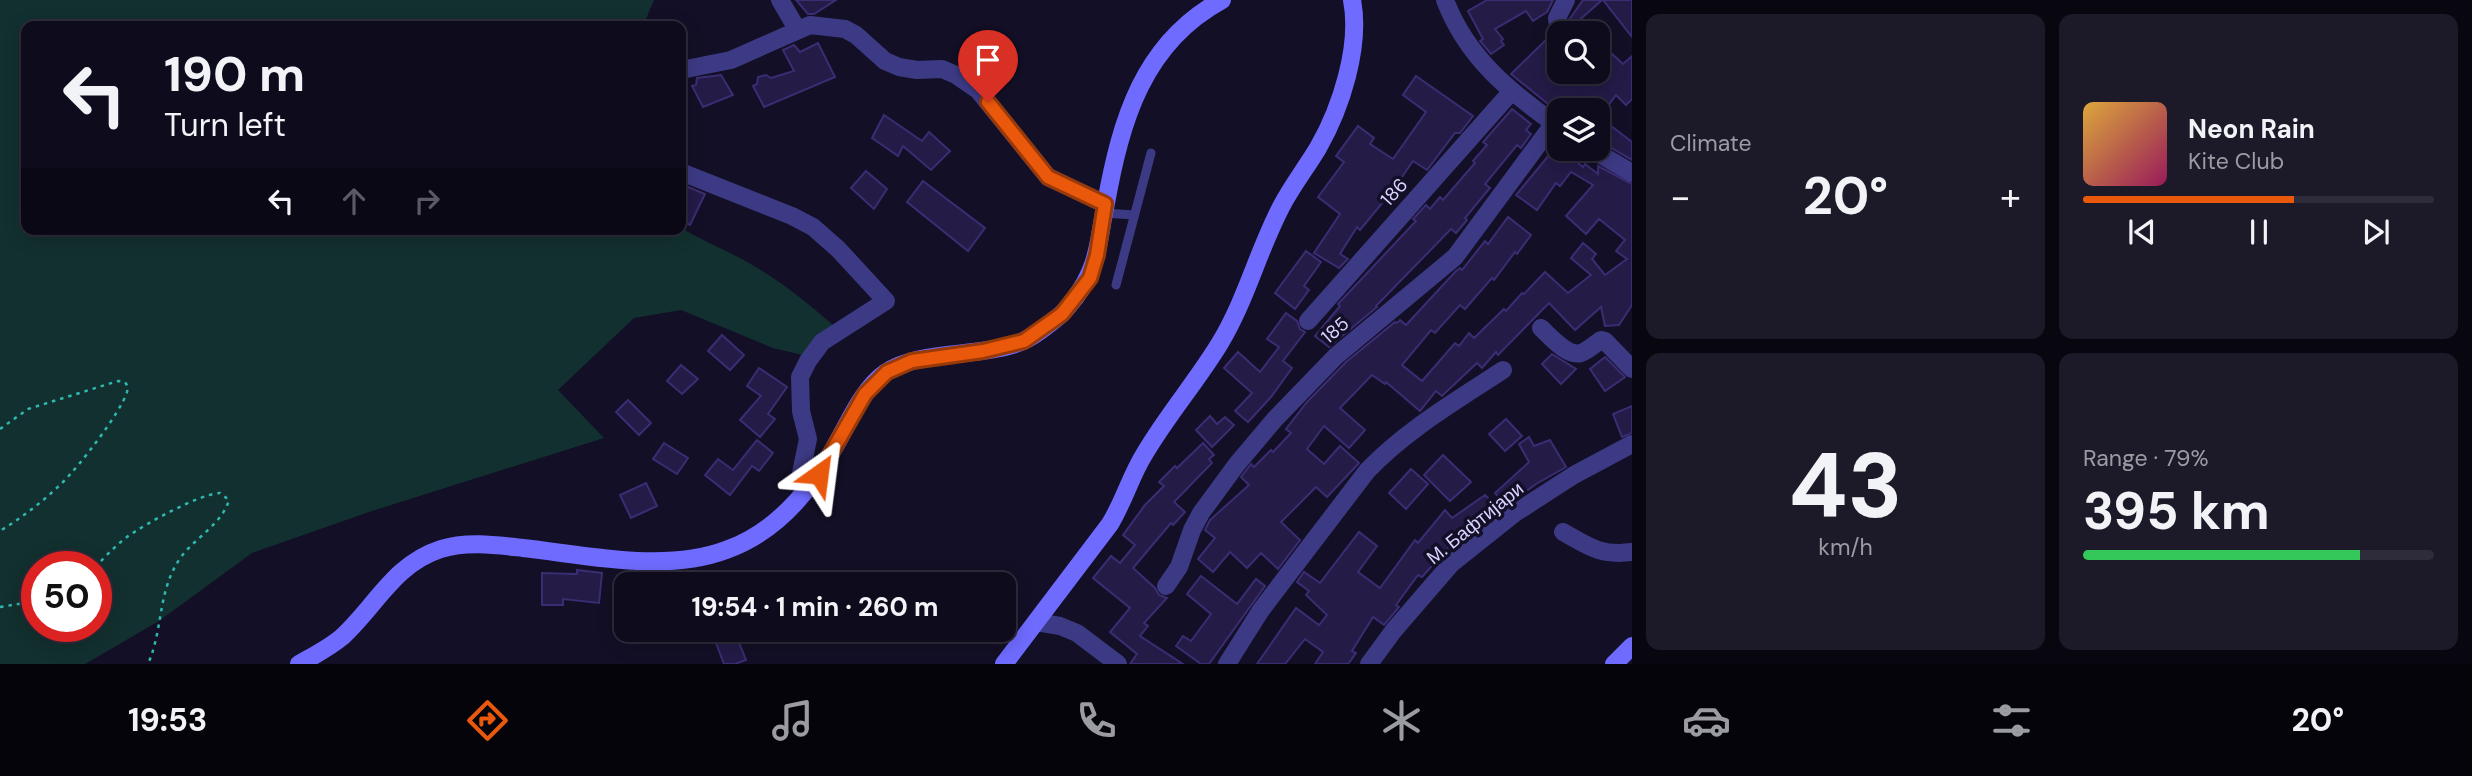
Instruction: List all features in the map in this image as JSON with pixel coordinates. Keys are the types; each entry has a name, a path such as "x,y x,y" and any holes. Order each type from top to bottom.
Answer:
{"main road":[{"path":"299,664 342,637 401,570 438,550 460,545 495,545 629,559 676,560 702,557 739,545 761,532 809,488 865,394 887,372 912,361 983,351 1024,341 1062,314 1090,278 1120,139 1143,77 1175,36 1196,16 1222,0"},
{"path":"1004,664 1111,524 1124,502 1144,454 1175,405 1220,343 1236,314 1267,234 1318,147 1337,107 1353,47 1355,25 1352,0"},
{"path":"1614,664 1632,646"}],"street":[{"path":"780,0 797,29"},
{"path":"1446,0 1453,20 1471,50 1512,91 1547,117"},
{"path":"1557,21 1566,0"},
{"path":"686,69 731,60 810,25 845,29 856,34 885,61 917,70 942,69 978,90 1048,177 1105,209"},
{"name":"186","path":"1308,321 1512,91"},
{"name":"185","path":"1166,586 1178,567 1201,513 1275,418 1336,356 1454,257 1547,138"},
{"path":"1610,160 1632,173"},
{"path":"686,174 813,227 838,249 886,302 822,342 800,377 801,411 808,439 801,473 809,488"},
{"path":"1541,328 1566,350 1574,353 1582,353 1601,340 1605,341 1632,369"},
{"path":"1227,664 1261,610 1367,471 1405,435 1503,370"},
{"name":"М. Бафтијари","path":"1369,664 1394,630 1451,564 1515,513 1574,475 1632,444"},
{"path":"1563,532 1596,551 1615,554 1632,552"},
{"path":"1036,622 1060,626 1077,633 1118,664"}],"lane":[{"path":"1116,285 1151,153"},
{"path":"1105,209 1134,215"}],"path":[{"path":"0,429 28,410 118,381 125,382 128,386 127,394 107,424 65,480 36,506 0,531"},
{"path":"112,551 127,537 211,493 220,493 229,500 220,518 194,542 172,572 164,589 158,635 148,664"},
{"path":"0,607 21,604"}],"green space":[{"path":"0,0 654,0 645,21 21,21 21,235 686,235 686,231 765,273 796,294 834,326 802,355 773,348 681,310 634,318 558,390 604,438 372,511 252,553 159,621 85,664 0,664"}],"building":[{"path":"796,0 836,0 814,14 808,14"},
{"path":"1487,0 1553,0 1547,12 1533,21 1526,11 1495,29 1504,45 1491,54 1480,41 1483,39 1468,11"},
{"path":"1583,0 1602,0 1578,21 1569,20"},
{"path":"1603,0 1632,0 1632,37"},
{"path":"1547,39 1547,84 1610,84 1610,54 1623,64 1632,56 1632,99 1626,105 1616,95 1610,103 1610,98 1547,98 1547,103 1511,74"},
{"path":"818,43 835,77 764,107 753,86 757,84 758,77 766,75 771,78 794,71 783,50 794,45 800,52"},
{"path":"721,75 733,95 703,107 692,86 696,85 697,78"},
{"path":"1416,76 1473,116 1460,133 1455,133 1427,170 1413,161 1360,230 1357,227 1340,254 1348,259 1339,268 1314,253 1340,214 1318,197 1344,162 1336,156 1358,126 1374,138 1370,144 1393,159 1426,112 1403,95"},
{"path":"1512,109 1531,124 1526,130 1531,134 1521,148 1517,145 1485,184 1490,188 1456,233 1451,229 1377,307 1329,347 1315,336 1340,306 1338,304 1416,221 1413,219 1426,205 1430,209 1440,197 1443,200 1475,163 1473,161 1487,145 1483,142"},
{"path":"884,115 922,141 929,132 950,151 931,170 903,146 898,156 872,138"},
{"path":"1610,125 1632,142 1632,160 1610,147"},
{"path":"1547,157 1547,161 1576,161 1583,167 1585,164 1598,174 1598,166 1632,184 1632,305 1619,325 1605,326 1601,307 1575,330 1549,303 1498,355 1496,352 1482,368 1477,363 1442,396 1436,391 1420,411 1386,382 1385,384 1372,375 1340,408 1365,430 1349,448 1324,426 1307,449 1324,464 1340,446 1359,463 1327,497 1316,487 1281,522 1300,540 1278,569 1261,553 1247,568 1230,552 1213,572 1198,559 1215,538 1205,530 1210,520 1249,485 1241,477 1251,464 1254,467 1291,433 1286,429 1307,402 1346,362 1395,322 1400,320 1406,325 1456,271 1460,268 1462,270 1485,241 1488,244 1508,217 1531,235 1494,280 1492,278 1465,309 1460,305 1435,333 1431,330 1402,365 1422,381 1455,343 1459,346 1469,333 1474,338 1545,272 1568,293 1591,275 1571,258 1583,243 1596,254 1592,259 1605,275 1627,259 1616,251 1625,240 1599,219 1586,234 1566,216 1593,185 1571,172 1560,186 1556,183 1537,210 1516,195"},
{"path":"866,171 887,189 874,209 851,188"},
{"path":"923,181 985,228 968,251 907,202"},
{"path":"686,186 705,194 690,225 686,222"},
{"path":"1306,251 1321,262 1304,286 1309,290 1295,309 1275,293"},
{"path":"1286,313 1297,321 1300,329 1305,332 1283,361 1292,368 1248,422 1235,411 1252,393 1224,368 1238,352 1260,372 1279,347 1267,339"},
{"path":"722,335 744,355 730,370 708,351"},
{"path":"1552,354 1576,369 1561,384 1542,364"},
{"path":"1605,357 1625,377 1605,391 1590,369"},
{"path":"681,365 698,379 682,394 667,381"},
{"path":"759,368 787,387 768,414 775,419 760,437 740,420 761,396 747,386"},
{"path":"628,400 651,423 639,435 616,412"},
{"path":"1632,406 1632,433 1622,437 1613,414"},
{"path":"1210,416 1217,424 1225,417 1234,425 1212,447 1196,430"},
{"path":"1506,419 1522,436 1505,451 1489,434"},
{"path":"1529,437 1534,446 1550,440 1566,467 1506,506 1495,493 1529,462 1519,444"},
{"path":"757,440 773,453 759,471 752,466 730,495 705,475 718,459 733,470"},
{"path":"664,443 688,458 677,474 653,459"},
{"path":"1203,443 1214,455 1209,459 1212,463 1174,502 1185,512 1173,525 1171,523 1133,568 1159,595 1167,598 1144,623 1148,626 1140,636 1183,664 1130,664 1137,654 1110,632 1130,608 1093,578 1111,556 1120,563 1135,545 1123,535 1145,505 1164,486 1159,482"},
{"path":"1443,455 1471,482 1450,501 1424,475"},
{"path":"1411,469 1428,484 1406,509 1389,493"},
{"path":"646,483 657,506 631,518 620,495"},
{"path":"1485,495 1495,505 1469,532 1465,529 1422,577 1418,575 1396,605 1399,607 1384,625 1373,617 1352,651 1356,653 1348,664 1315,664 1323,652 1305,639 1285,664 1257,664 1296,608 1319,625 1327,615 1306,595 1309,591 1297,582 1304,572 1320,583 1359,532 1377,546 1358,572 1380,588 1415,540 1418,543 1445,510 1452,518"},
{"path":"577,570 602,573 599,603 563,599 563,605 542,605 542,573 577,574"},
{"path":"1201,576 1237,604 1256,579 1265,586 1209,664 1201,664 1176,646 1183,636 1191,641 1211,614 1187,594"},
{"path":"739,642 746,660 724,664 716,643"}],"route":[{"path":"819,474 865,394 880,377 894,367 912,361 983,351 1024,341 1062,314 1090,278 1097,255 1105,204 1048,177 988,102"}]}
